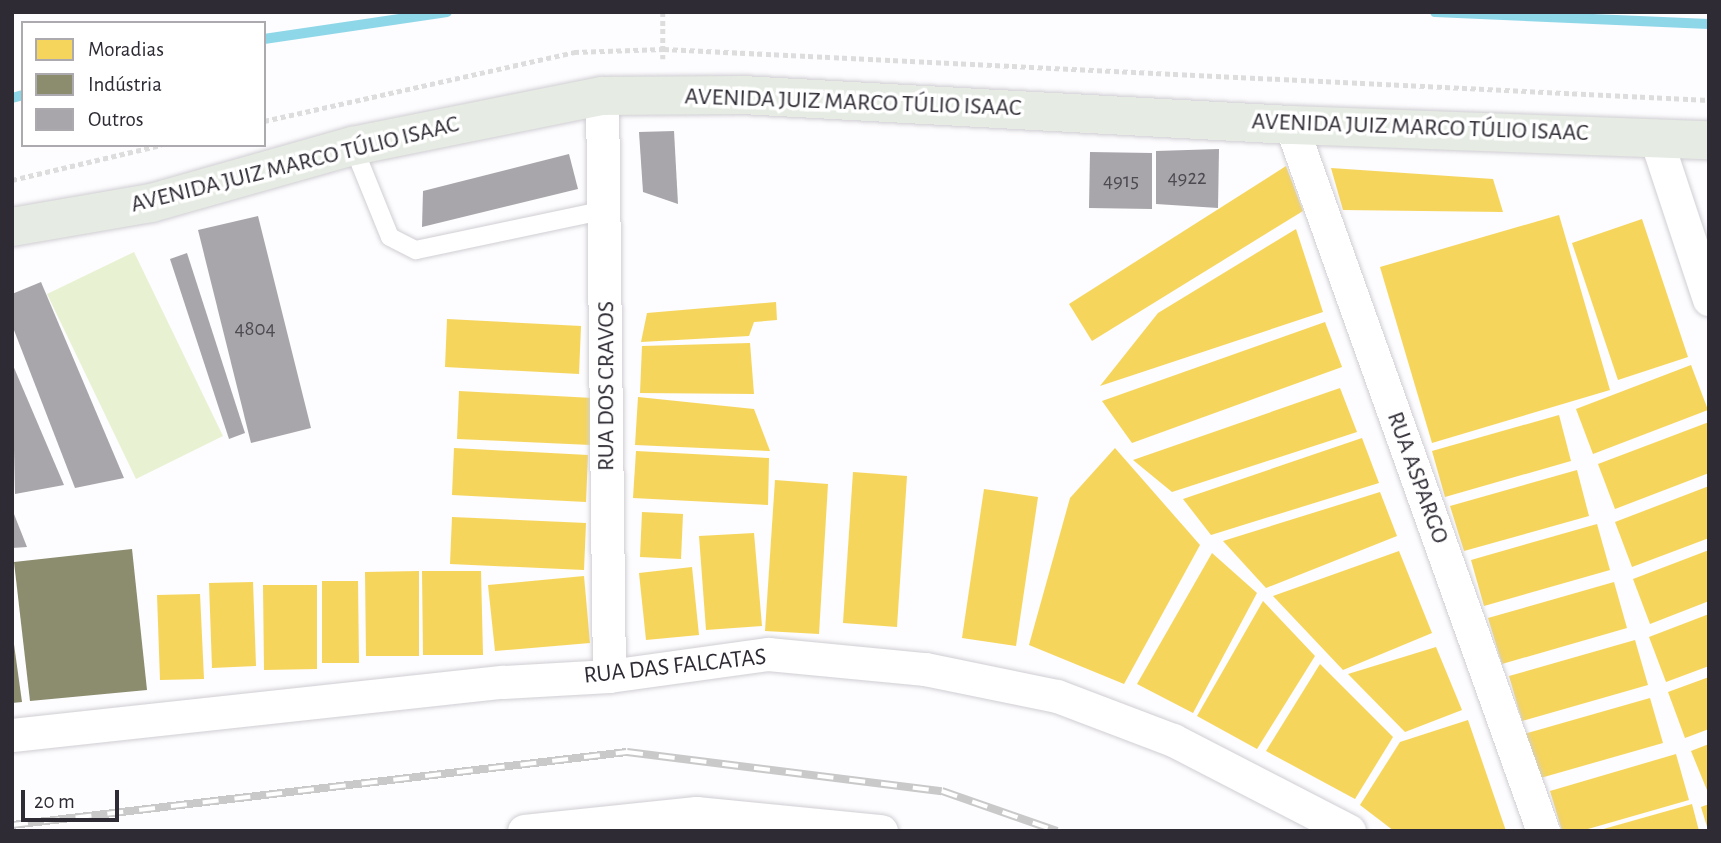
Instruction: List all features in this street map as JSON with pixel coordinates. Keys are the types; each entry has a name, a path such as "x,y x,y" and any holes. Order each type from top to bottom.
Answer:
{"main road":[{"name":"AVENIDA JUIZ MARCO TÚLIO ISAAC","path":"12,227 152,203 353,146 603,96 742,95 1291,125 1709,140"}],"street":[{"name":"RUA DOS CRAVOS","path":"603,96 607,210 609,676"},
{"name":"RUA ASPARGO","path":"1291,125 1543,831"},
{"path":"1655,136 1709,299"},
{"name":"RUA DAS FALCATAS","path":"12,735 503,682 609,676 768,654 925,669 1056,696 1173,740 1349,831"},
{"path":"524,831 625,825 696,813 881,831"}],"lane":[{"path":"353,146 390,237 416,250 607,210"}],"path":[{"path":"647,95 664,49 663,12"},
{"path":"266,121 574,52 664,49 1709,100"},
{"path":"12,180 153,147"}],"green space":[{"path":"134,252 223,436 136,479 47,294"}],"building: Moradias":[{"path":"1286,166 1303,211 1092,341 1069,304"},
{"path":"1331,168 1493,179 1503,212 1343,210"},
{"path":"1559,215 1610,390 1432,443 1380,267"},
{"path":"1642,219 1688,357 1618,380 1572,243"},
{"path":"1296,229 1323,312 1100,386 1158,313"},
{"path":"776,302 777,320 754,322 749,336 641,342 647,313"},
{"path":"447,319 581,326 579,374 445,367"},
{"path":"1325,322 1342,367 1132,443 1102,401"},
{"path":"750,343 754,394 640,393 642,346"},
{"path":"1691,365 1708,410 1593,454 1576,409"},
{"path":"1340,388 1357,432 1172,492 1133,460"},
{"path":"459,391 593,398 591,445 457,439"},
{"path":"638,397 754,409 770,451 635,445"},
{"path":"1559,415 1571,461 1445,497 1432,451"},
{"path":"1709,422 1709,473 1615,509 1598,464"},
{"path":"1362,438 1379,483 1211,535 1183,499"},
{"path":"454,448 588,455 586,502 452,495"},
{"path":"1115,448 1200,545 1124,684 1029,645 1070,498"},
{"path":"636,451 769,458 768,505 633,498"},
{"path":"1577,470 1589,516 1464,551 1450,506"},
{"path":"853,472 907,476 897,627 843,623"},
{"path":"775,480 828,484 819,634 765,631"},
{"path":"1709,486 1709,538 1632,567 1615,522"},
{"path":"984,489 1038,497 1016,646 962,638"},
{"path":"1380,492 1397,536 1266,588 1223,541"},
{"path":"642,512 683,514 681,559 640,557"},
{"path":"452,517 586,523 584,570 450,564"},
{"path":"1597,524 1610,570 1484,606 1471,560"},
{"path":"754,533 762,626 706,630 699,536"},
{"path":"1709,550 1709,601 1650,624 1633,579"},
{"path":"1399,551 1432,633 1343,670 1273,596"},
{"path":"1212,553 1257,593 1193,713 1137,684"},
{"path":"692,567 699,635 646,640 639,573"},
{"path":"419,571 419,656 366,656 365,572"},
{"path":"422,571 481,571 483,655 423,655"},
{"path":"584,576 590,643 495,651 488,585"},
{"path":"322,581 358,581 359,663 322,663"},
{"path":"253,582 256,666 212,668 209,583"},
{"path":"1614,582 1627,628 1502,664 1488,618"},
{"path":"263,585 317,585 317,669 264,670"},
{"path":"200,594 204,679 160,680 157,595"},
{"path":"1263,601 1315,656 1257,749 1197,716"},
{"path":"1709,614 1709,666 1666,682 1649,637"},
{"path":"1635,640 1648,685 1522,721 1509,676"},
{"path":"1436,647 1462,710 1405,732 1348,674"},
{"path":"1320,664 1393,737 1355,799 1266,751"},
{"path":"1709,677 1709,729 1685,738 1668,692"},
{"path":"1650,698 1663,743 1537,779 1524,734"},
{"path":"1468,720 1506,831 1394,831 1360,805 1400,742"},
{"path":"1709,744 1709,795 1691,751"},
{"path":"1676,754 1689,800 1581,831 1562,831 1550,791"},
{"path":"1692,804 1699,831 1600,831 1600,830"},
{"path":"1709,804 1709,830 1708,830 1701,807"}],"building: Indústria":[{"path":"132,549 147,690 30,701 14,562"},
{"path":"12,630 22,702 12,703"}],"building: Outros":[{"path":"674,131 678,204 643,192 639,132"},
{"path":"1219,149 1218,208 1156,204 1156,151"},
{"path":"1090,152 1152,153 1152,209 1089,208"},
{"path":"569,154 578,189 422,227 423,191"},
{"path":"258,216 311,428 251,443 198,230"},
{"path":"187,253 245,433 229,439 170,259"},
{"path":"41,282 124,478 75,488 12,325 12,294"},
{"path":"12,363 64,485 15,494"},
{"path":"12,509 27,547 12,548"}],"waterway":[{"path":"266,39 447,12"},
{"path":"1435,12 1709,24"},
{"path":"12,98 21,96"}],"railway":[{"path":"12,825 627,752 942,791 1057,831"}]}
